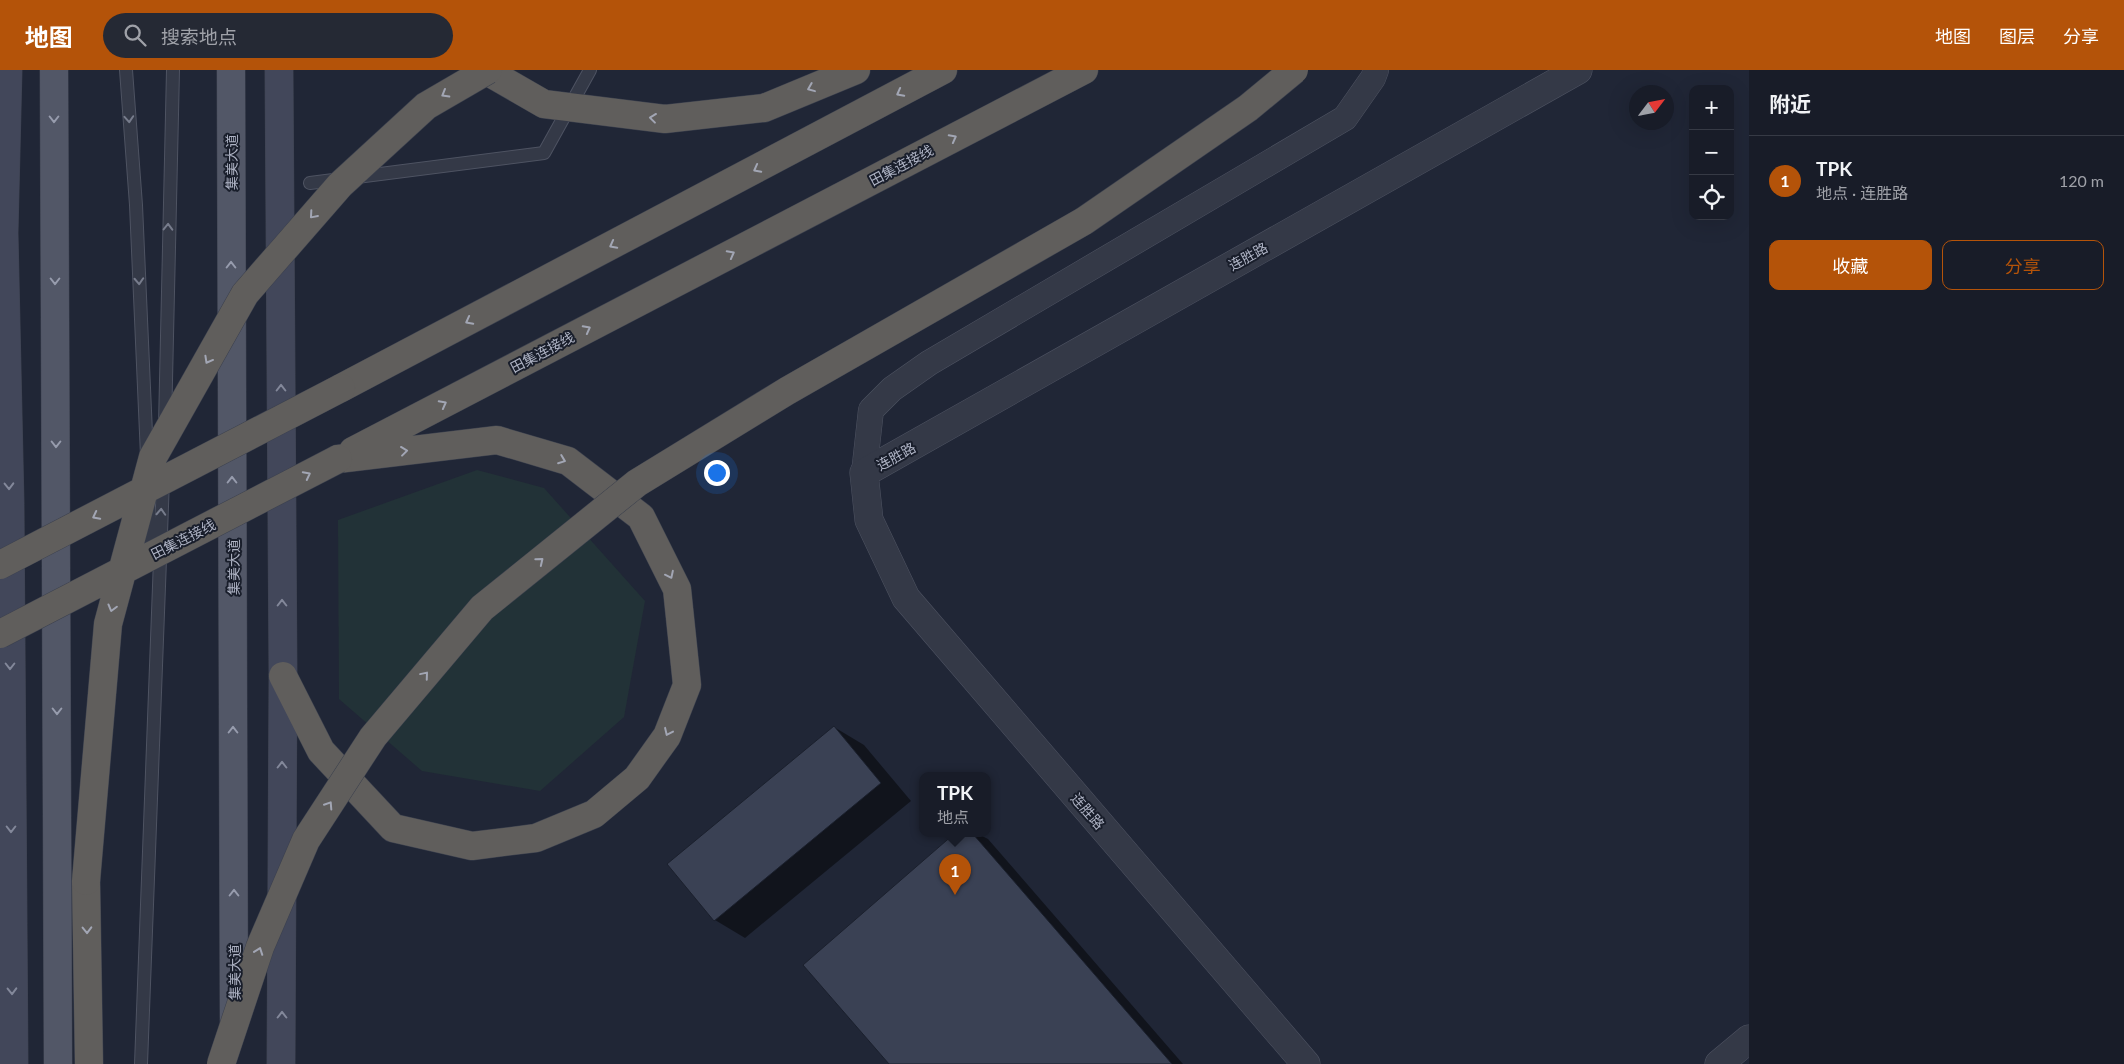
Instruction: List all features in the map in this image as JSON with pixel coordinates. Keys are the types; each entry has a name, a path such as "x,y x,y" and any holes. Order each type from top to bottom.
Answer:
{"highway":[{"path":"89,1064 86,881 108,624 153,457 245,294 333,192 426,106 486,70 544,104 665,119 764,108 856,70"},
{"path":"0,565 341,388 943,70"},
{"name":"田集连接线","path":"0,634 1084,70"},
{"path":"222,1064 260,947 306,840 373,737 482,608 637,483 787,391 1084,221 1248,108 1294,70"},
{"path":"283,676 321,751 393,828 472,846 536,838 594,814 637,778 667,736 687,684 677,589 642,517 568,461 497,440 338,459"}],"main road":[{"path":"8,70 4,233 10,513 14,1064"},
{"path":"54,70 58,1064"},
{"name":"集美大道","path":"231,70 235,1064"},
{"path":"279,70 283,676 281,1064"}],"street":[{"path":"864,473 871,410 892,389 929,364 1345,118 1374,78 1376,70"},
{"name":"连胜路","path":"1306,1064 906,598 869,520 864,473 1578,70"},
{"path":"1719,1064 1749,1039"}],"lane":[{"path":"126,70 136,215 154,666"},
{"path":"141,1064 154,666 164,443 174,70"},
{"path":"310,183 544,153 590,70"}],"shaded area":[{"path":"477,470 544,488 645,601 624,717 540,791 422,771 339,699 338,520"}],"building":[{"path":"834,726 881,783 714,921 667,864"},
{"path":"951,837 976,837 1172,1064 889,1064 803,965"}],"place":[{"name":"TPK","path":"955,895"}]}
